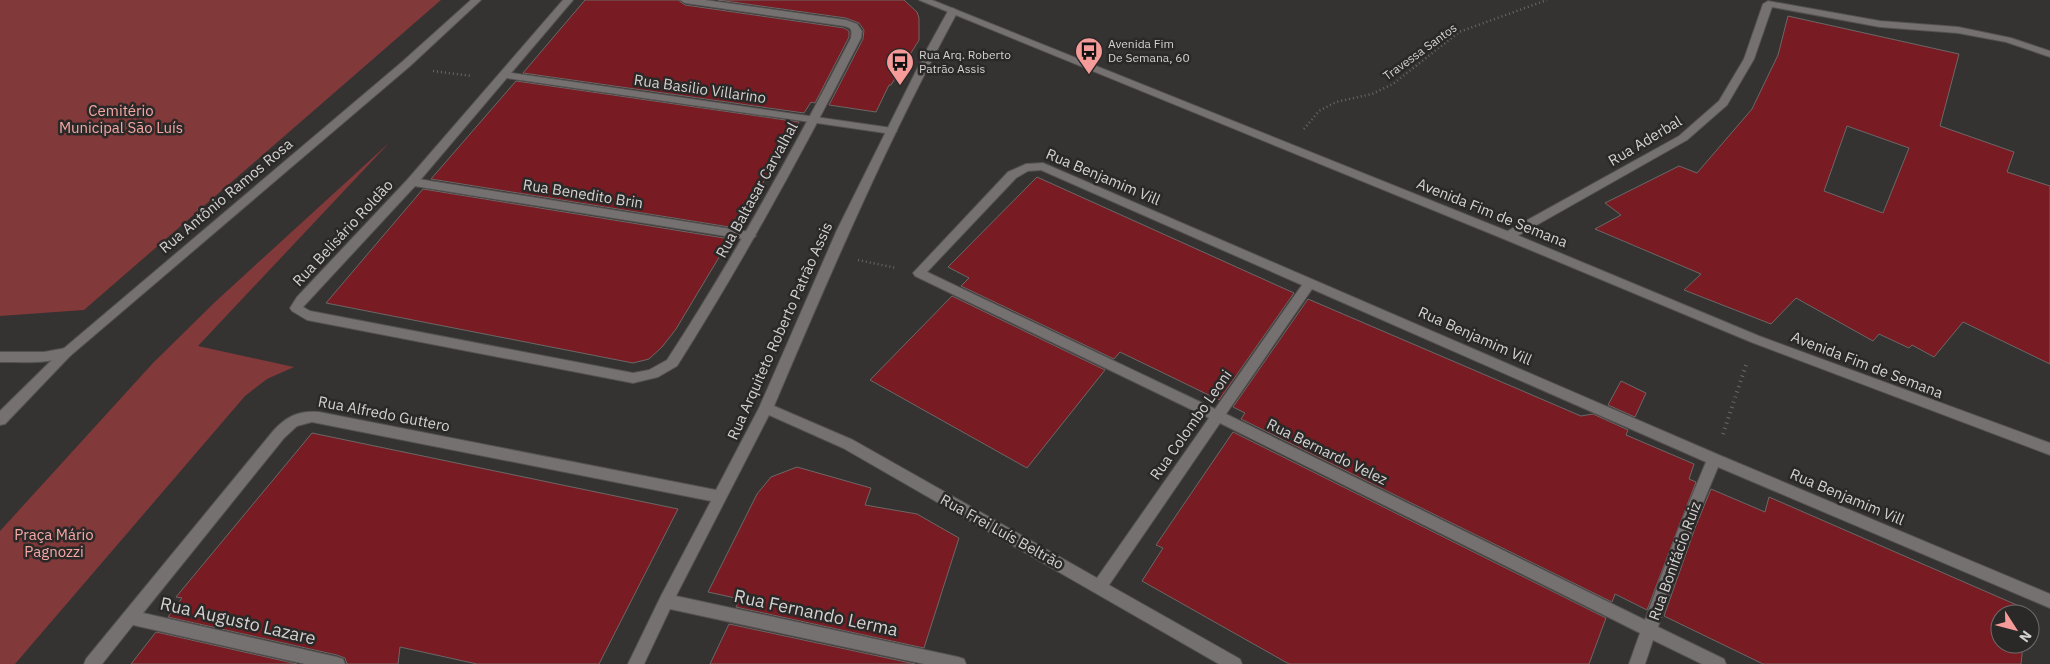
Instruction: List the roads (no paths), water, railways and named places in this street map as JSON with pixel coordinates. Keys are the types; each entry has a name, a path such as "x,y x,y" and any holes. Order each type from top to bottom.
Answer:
{"street":[{"name":"Rua Antônio Ramos Rosa","path":"0,420 66,353 406,64 476,0"},
{"name":"Rua Belisário Roldão","path":"568,0 412,182 301,300 296,308 307,315 488,348 633,378 648,377 661,372 672,363"},
{"name":"Rua Baltasar Carvalhal","path":"672,363 750,236 813,121 856,38 857,31 854,26 846,23 685,0"},
{"name":"Avenida Fim de Semana","path":"924,0 953,10 1755,338 2050,449"},
{"name":"Rua Aderbal","path":"1508,236 1683,138 1723,103 1749,59 1768,4 1880,24 1958,30 2008,40 2050,54"},
{"name":"Rua Arquiteto Roberto Patrão Assis","path":"636,664 666,601 766,408 833,255 892,131 953,10"},
{"name":"Rua Basilio Villarino","path":"504,75 892,131"},
{"name":"Rua Benjamim Vill","path":"919,273 1020,168 1032,165 1043,167 1714,458 2050,601"},
{"name":"Rua Benedito Brin","path":"412,182 750,236"},
{"name":"Rua Bernardo Velez","path":"919,273 1217,416 1718,664"},
{"name":"Rua Colombo Leoni","path":"1100,586 1310,282"},
{"path":"0,357 44,357 66,353"},
{"name":"Rua Frei Luís Beltrão","path":"766,408 848,444 1234,664"},
{"name":"Rua Alfredo Guttero","path":"92,664 283,430 297,418 306,416 720,497"},
{"name":"Rua Bonifácio Ruiz","path":"1636,664 1714,458"},
{"name":"Rua Fernando Lerma","path":"666,601 958,664"},
{"name":"Rua Augusto Lazare","path":"131,617 337,664"}],"place":[{"name":"Avenida Fim De Semana, 60","path":"1089,75"},
{"name":"Rua Arq. Roberto Patrão Assis","path":"900,86"}],"park label":[{"name":"Cemitério Municipal São Luís","path":"121,120"},
{"name":"Praça Mário Pagnozzi","path":"54,544"}]}
